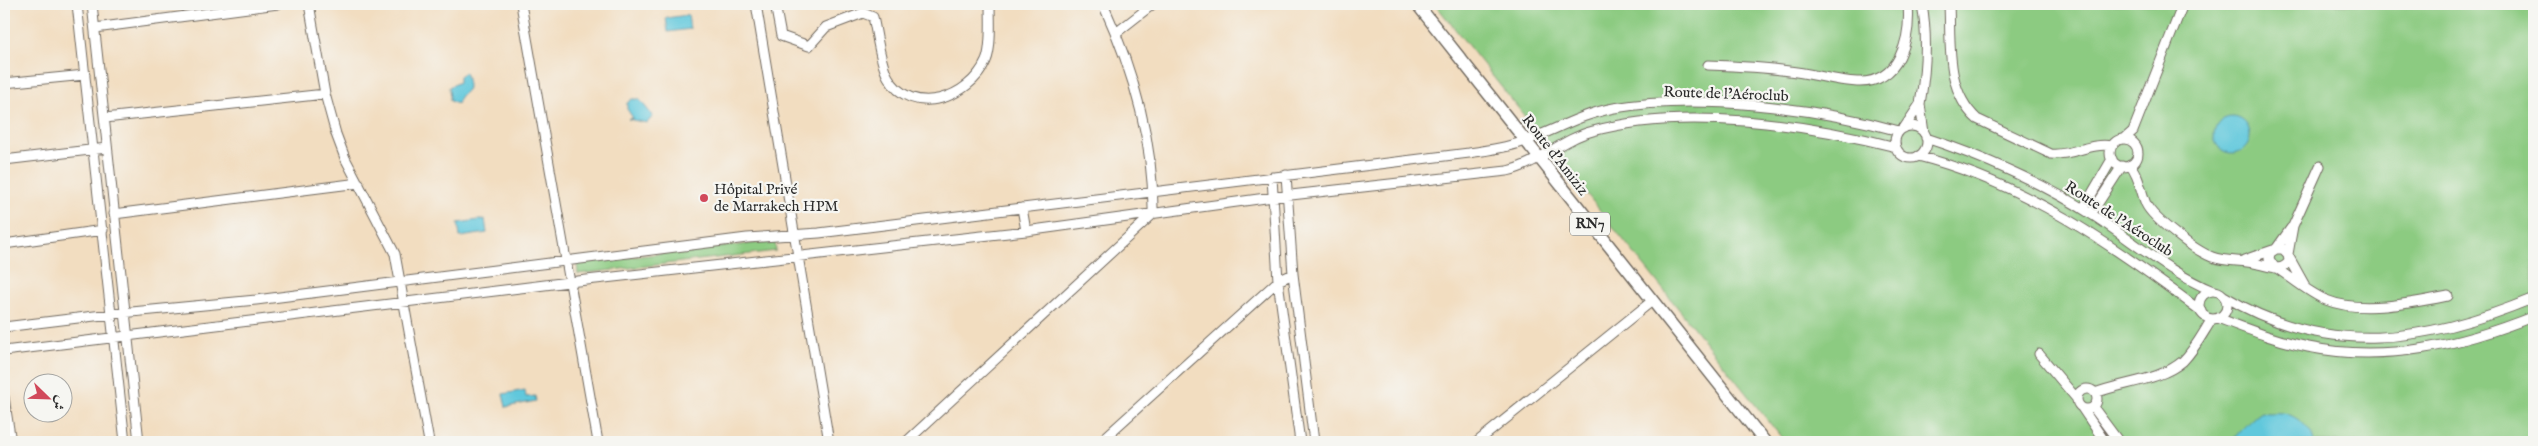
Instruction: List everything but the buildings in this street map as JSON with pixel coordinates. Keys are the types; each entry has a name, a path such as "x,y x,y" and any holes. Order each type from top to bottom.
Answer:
{"main road":[{"name":"Route d'Amiziz","path":"1417,4 1765,442"}],"street":[{"path":"76,4 103,230 125,442"},
{"path":"92,4 106,118 107,148 139,442"},
{"path":"95,28 278,4"},
{"path":"309,4 325,94 336,134 394,254 401,280 430,442"},
{"path":"521,4 598,442"},
{"path":"756,4 829,442"},
{"path":"776,4 780,36 810,46 826,27 863,13 873,17 887,76 894,86 908,96 923,101 939,101 952,95 979,73 987,60 990,4"},
{"path":"906,442 1153,214 1154,191 1138,102 1116,33 1103,4"},
{"path":"1116,33 1153,4"},
{"path":"1708,65 1789,70 1857,82 1871,81 1892,70 1899,60 1905,46 1909,22 1908,4"},
{"path":"1920,104 1895,139 1898,152 1907,158 1918,156 1925,149 1925,135 1920,104 1926,50 1922,4"},
{"path":"1949,4 1954,84 1967,110 1977,119 2051,154 2068,154 2091,145 2112,146"},
{"path":"2087,211 2137,156 2133,131 2182,4"},
{"path":"4,83 85,75"},
{"path":"106,118 325,94"},
{"name":"Route de l’Aéroclub","path":"4,327 124,312 256,300 565,260 747,238 795,235 1469,153 1525,141 1585,116 1614,108 1648,105 1728,104 1815,113 1901,130"},
{"name":"Route de l’Aéroclub","path":"4,351 127,334 569,282 1026,231 1273,196 1507,171 1520,168 1570,139 1592,131 1618,125 1666,120 1704,120 1781,126 1896,147"},
{"path":"1901,130 1917,127 1925,135"},
{"path":"2087,211 2112,160 2110,153 2112,146 2133,131"},
{"name":"Route de l’Aéroclub","path":"1925,135 2016,176 2087,211 2188,281 2224,296"},
{"path":"2124,139 2134,144"},
{"path":"4,160 107,148"},
{"name":"Route de l’Aéroclub","path":"1918,156 1964,170 2077,224 2124,254 2209,316 2270,337 2308,347 2351,353 2393,353 2432,348 2470,339 2534,316"},
{"path":"2112,160 2126,166 2138,176 2147,204 2165,224 2212,257 2244,260 2276,268 2287,264 2293,226 2320,166"},
{"path":"1286,175 1293,274 1314,442"},
{"path":"1272,177 1278,281 1300,442"},
{"path":"114,214 359,183"},
{"path":"1022,208 1026,231"},
{"path":"2293,226 2274,249 2269,260 2276,268 2327,300 2359,306 2388,306 2448,296"},
{"path":"4,244 103,230"},
{"path":"2244,260 2274,249 2283,249 2306,287"},
{"path":"1100,442 1278,281 1293,274"},
{"path":"2077,399 2078,394 2086,389 2095,393 2150,377 2176,366 2192,351 2202,334 2209,316 2201,298 2213,291"},
{"path":"2209,316 2226,309 2224,296"},
{"path":"2224,296 2248,311 2277,323 2312,331 2353,337 2429,333 2468,324 2534,298"},
{"path":"1477,442 1652,301"},
{"path":"2039,354 2077,399 2105,442"},
{"path":"2093,407 2097,400 2095,393"},
{"path":"4,397 12,442"},
{"path":"2082,408 2093,407"},
{"path":"2093,407 2119,442"}],"green space":[{"path":"1435,4 2534,4 2534,442 1785,442"},
{"path":"775,241 776,251 578,274 577,263"}],"water":[{"path":"688,15 690,29 668,32 666,18"},
{"path":"465,72 468,89 459,98 457,104 450,101 449,87 459,82 459,76"},
{"path":"632,99 639,99 653,116 647,123 628,119 633,118 627,109 627,103"},
{"path":"2232,117 2245,122 2250,135 2245,148 2232,153 2219,148 2214,135 2219,122"},
{"path":"485,219 487,233 460,237 458,223"},
{"path":"525,390 526,397 535,396 536,401 506,407 503,394"},
{"path":"2261,412 2282,413 2298,419 2307,427 2314,442 2232,442 2245,426"}],"place":[{"name":"Hôpital Privé de Marrakech HPM","path":"704,198"}]}
